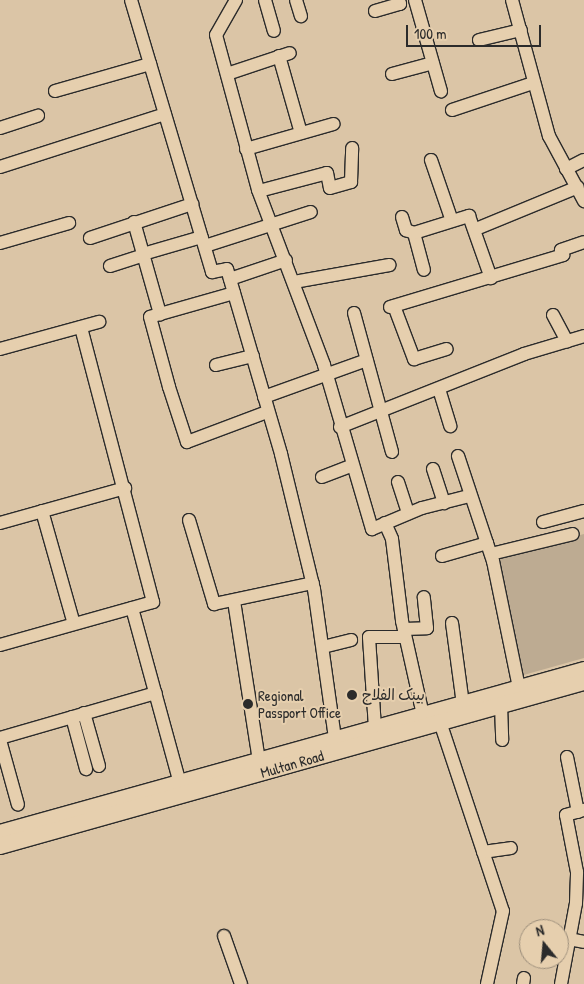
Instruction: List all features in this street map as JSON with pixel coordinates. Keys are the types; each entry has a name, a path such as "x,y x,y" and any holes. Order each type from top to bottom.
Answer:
{"main road":[{"name":"Multan Road","path":"0,833 584,670"},
{"name":"Multan Road","path":"0,846 584,682"}],"street":[{"path":"131,0 212,272 227,269 253,356 313,583 335,739"},
{"path":"236,0 216,34 259,191 271,226 286,260 326,374 351,466 372,529 408,513 469,496"},
{"path":"296,0 301,16"},
{"path":"375,11 400,4 399,0"},
{"path":"415,0 441,90"},
{"path":"512,0 533,83 549,136 584,201"},
{"path":"269,1 274,31"},
{"path":"479,40 521,30"},
{"path":"227,74 284,55 301,132"},
{"path":"392,74 433,63"},
{"path":"55,91 150,64"},
{"path":"452,110 533,83"},
{"path":"0,167 165,114"},
{"path":"0,128 38,116"},
{"path":"246,149 333,124"},
{"path":"259,191 327,173 330,188 351,182 352,148"},
{"path":"431,160 451,218"},
{"path":"566,169 584,160"},
{"path":"476,229 578,187"},
{"path":"90,238 192,204"},
{"path":"110,266 143,255 271,226 311,212"},
{"path":"402,217 406,230 414,233 451,218 469,216 476,229 491,278"},
{"path":"134,222 160,314"},
{"path":"0,243 69,223"},
{"path":"414,233 424,270"},
{"path":"447,349 414,359 392,307 563,255 561,250 584,242"},
{"path":"230,279 286,260"},
{"path":"294,282 390,265"},
{"path":"234,293 150,317 187,442 268,412"},
{"path":"354,312 392,452"},
{"path":"553,315 566,341"},
{"path":"0,349 99,322"},
{"path":"0,645 154,602 81,327"},
{"path":"340,427 566,341 584,336"},
{"path":"216,365 253,356"},
{"path":"264,397 367,360"},
{"path":"440,389 450,426"},
{"path":"458,456 469,496 489,549 519,688"},
{"path":"322,477 351,466"},
{"path":"433,469 444,502"},
{"path":"398,482 408,513"},
{"path":"0,523 125,488"},
{"path":"42,511 74,624"},
{"path":"543,522 584,511"},
{"path":"556,518 560,538"},
{"path":"189,520 214,604 313,583"},
{"path":"385,523 392,539 404,633 423,715"},
{"path":"442,556 560,538 573,534"},
{"path":"375,728 369,638 427,628 424,597"},
{"path":"234,601 259,760"},
{"path":"132,608 180,783"},
{"path":"452,623 463,704"},
{"path":"323,648 351,640"},
{"path":"18,805 0,739 156,693"},
{"path":"501,705 502,740"},
{"path":"78,715 99,766"},
{"path":"78,715 86,769"},
{"path":"440,722 503,911 487,984"},
{"path":"567,756 581,811 566,815 576,872 569,939 584,942"},
{"path":"483,852 511,848"},
{"path":"224,936 241,984"},
{"path":"560,984 563,969"}],"shaded area":[{"path":"584,534 584,658 520,676 495,557"}],"place":[{"name":"بینک الفلاح","path":"352,695"},
{"name":"Regional Passport Office","path":"248,704"}]}
